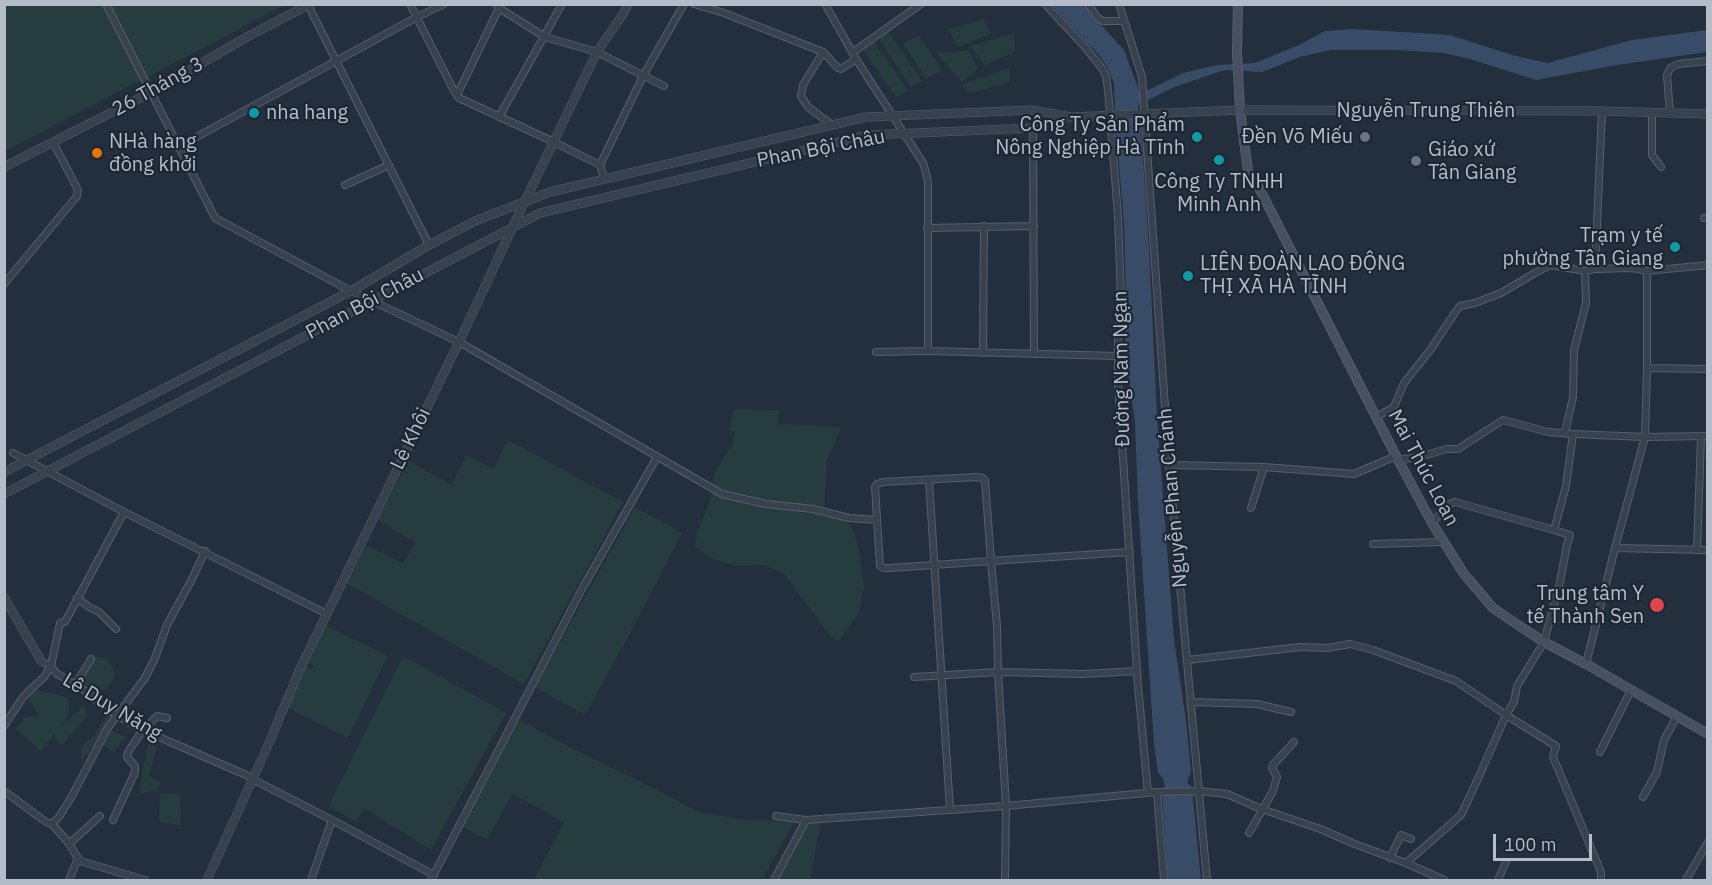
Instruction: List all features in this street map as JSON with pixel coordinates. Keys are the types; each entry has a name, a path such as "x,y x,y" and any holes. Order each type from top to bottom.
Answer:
{"main road":[{"name":"Mai Thúc Loan","path":"1238,4 1240,110 1248,171 1257,184 1396,458 1443,542 1464,574 1493,608 1544,642 1707,734"}],"street":[{"path":"106,4 215,218 351,291 459,342 722,494 766,504 813,509 849,518 877,520"},
{"path":"410,4 459,98 600,165"},
{"path":"178,147 444,4"},
{"path":"499,117 562,4"},
{"name":"Lê Khôi","path":"207,880 300,669 459,342 512,227 597,52 626,11 628,4"},
{"path":"604,178 600,165 643,76 684,4"},
{"path":"694,4 724,13 823,52 841,69 855,55 921,4"},
{"path":"825,4 923,163 926,173 928,183 928,351"},
{"name":"Đường Nam Ngạn","path":"1045,4 1101,67 1106,76 1108,90 1117,206 1121,300 1118,382 1137,671 1148,793"},
{"path":"1089,4 1098,18 1103,21 1124,21"},
{"name":"Nguyễn Phan Chánh","path":"1119,4 1142,77 1169,465 1191,702 1196,791 1207,880"},
{"path":"309,5 429,245"},
{"name":"26 Tháng 3","path":"4,167 150,93 247,37 309,5"},
{"path":"457,95 497,6 545,37 597,52 664,86"},
{"path":"823,52 803,86 801,96 808,107 832,125"},
{"path":"1670,113 1667,75 1670,68 1678,64 1707,61"},
{"name":"Phan Bội Châu","path":"4,472 351,291 475,221 550,192 866,117 1032,110 1071,117"},
{"name":"Nguyễn Trung Thiên","path":"1071,117 1240,110 1602,111 1707,114"},
{"path":"1595,269 1602,111"},
{"path":"1652,113 1652,155 1661,167"},
{"name":"Phan Bội Châu","path":"4,494 540,213 868,135 1033,128 1071,117"},
{"path":"1033,128 1034,354"},
{"path":"4,284 78,193 53,142"},
{"path":"345,185 389,165"},
{"path":"983,352 984,226"},
{"path":"927,228 1034,226"},
{"path":"1377,417 1394,407 1404,383 1431,349 1460,306 1501,293 1551,265 1585,271 1632,268 1647,271 1707,265"},
{"path":"1564,433 1574,397 1574,350 1586,303 1585,271"},
{"path":"1586,664 1645,437 1647,271"},
{"path":"876,352 928,351 1118,356"},
{"path":"1647,368 1707,369"},
{"path":"1169,465 1264,467 1354,474 1396,458 1419,457 1447,449 1458,449 1503,420 1548,432 1645,437 1704,437 1697,550"},
{"path":"1554,530 1566,486 1573,434"},
{"path":"13,453 124,512 327,614"},
{"path":"432,878 582,589 657,457"},
{"path":"1251,508 1264,467"},
{"path":"1005,880 1006,806 998,672 998,626 991,561 985,480 975,477 877,484 875,487 880,566 890,568 991,561 1130,552"},
{"path":"930,480 950,810"},
{"path":"1406,863 1461,815 1514,702 1517,686 1544,642 1570,535 1455,502 1449,504 1432,523"},
{"path":"4,726 23,697 44,677 51,666 60,623 65,622 124,512"},
{"path":"1373,544 1443,542"},
{"path":"1615,548 1707,550"},
{"path":"52,824 72,796 107,729 145,678 167,626 205,552"},
{"name":"Lê Duy Năng","path":"4,597 41,661 87,692 106,709 143,730 253,778 332,819 432,878"},
{"path":"78,598 99,612 116,629"},
{"path":"1187,660 1300,647 1327,648 1350,644 1373,650 1456,681 1556,746 1553,757 1601,872 1601,880"},
{"path":"75,685 91,659"},
{"path":"914,677 998,672 1083,674 1137,671"},
{"path":"1600,752 1631,690"},
{"path":"1191,702 1257,704 1291,712"},
{"path":"113,820 135,772 135,766 127,758 128,752 143,730 157,716 167,718"},
{"path":"1643,797 1658,772 1664,741 1677,716"},
{"path":"1249,833 1277,781 1273,765 1294,742"},
{"path":"776,816 806,820 1196,791 1227,794 1323,830 1444,880"},
{"path":"4,792 52,824 80,861 145,880"},
{"path":"1159,792 1164,880"},
{"path":"69,844 100,816"},
{"path":"311,880 332,819"},
{"path":"774,880 806,820"},
{"path":"1390,858 1401,835 1411,839"},
{"path":"1686,880 1707,842"},
{"path":"69,880 78,858"},
{"path":"1498,880 1506,862"}],"green space":[{"path":"5,5 285,5 5,151"},
{"path":"984,19 991,34 958,47 948,29"},
{"path":"886,28 922,81 911,87 875,33"},
{"path":"1014,33 1015,52 985,65 970,46"},
{"path":"870,36 908,90 896,97 859,44"},
{"path":"919,36 942,70 926,79 903,43"},
{"path":"968,50 978,68 962,82 936,53"},
{"path":"1010,68 1009,83 968,93 962,85"},
{"path":"735,409 779,411 778,424 841,427 827,460 824,511 839,515 847,521 855,535 864,587 858,615 838,641 832,638 784,574 763,565 736,566 711,558 695,547 697,532 710,502 714,474 732,445 735,432 729,429"},
{"path":"508,440 623,502 524,684 346,583 367,545 403,564 415,542 377,519 409,461 451,485 467,455 493,469"},
{"path":"635,507 682,533 585,715 535,687"},
{"path":"326,626 388,656 348,738 284,706 304,666 312,669 314,665 308,663"},
{"path":"403,656 506,713 431,850 364,808 356,821 328,807"},
{"path":"97,657 109,662 114,674 109,686 97,691 85,686 80,674 85,662"},
{"path":"36,690 68,697 69,716 62,726 84,705 86,717 60,747 54,734 41,751 16,729 24,718 39,716 28,698"},
{"path":"109,712 117,716 107,729 126,737 113,753 101,743 105,731 81,762 81,747 95,734"},
{"path":"518,719 698,812 747,820 794,822 762,880 534,880 564,822 512,794 487,840 461,826"},
{"path":"151,733 160,735 149,776 161,783 158,790 140,793 142,772"},
{"path":"180,793 181,825 159,822 160,794"},
{"path":"821,821 810,880 778,880 808,822"}],"water":[{"path":"1052,5 1083,5 1124,50 1141,96 1136,117 1141,128 1157,416 1174,640 1186,720 1191,772 1187,782 1192,788 1201,880 1168,880 1162,793 1165,786 1163,778 1158,773 1154,744 1135,422 1125,350 1124,223 1114,83 1098,54"},
{"path":"1354,29 1450,35 1512,55 1547,63 1632,40 1707,30 1707,52 1536,80 1444,53 1330,50 1300,57 1262,72 1227,70 1218,72 1172,88 1148,100 1146,91 1183,73 1217,65 1255,63 1299,45 1325,31"}],"place":[{"name":"nha hang","path":"254,113"},
{"name":"Công Ty Sản Phẩm Nông Nghiệp Hà Tĩnh","path":"1197,137"},
{"name":"Đền Võ Miếu","path":"1365,137"},
{"name":"NHà hàng đồng khởi","path":"97,153"},
{"name":"Công Ty TNHH Minh Anh","path":"1219,160"},
{"name":"Giáo xứ Tân Giang","path":"1416,161"},
{"name":"Trạm y tế phường Tân Giang","path":"1675,247"},
{"name":"LIÊN ĐOÀN LAO ĐỘNG THỊ XÃ HÀ TĨNH","path":"1188,276"},
{"name":"Trung tâm Y tế Thành Sen","path":"1657,605"}]}
